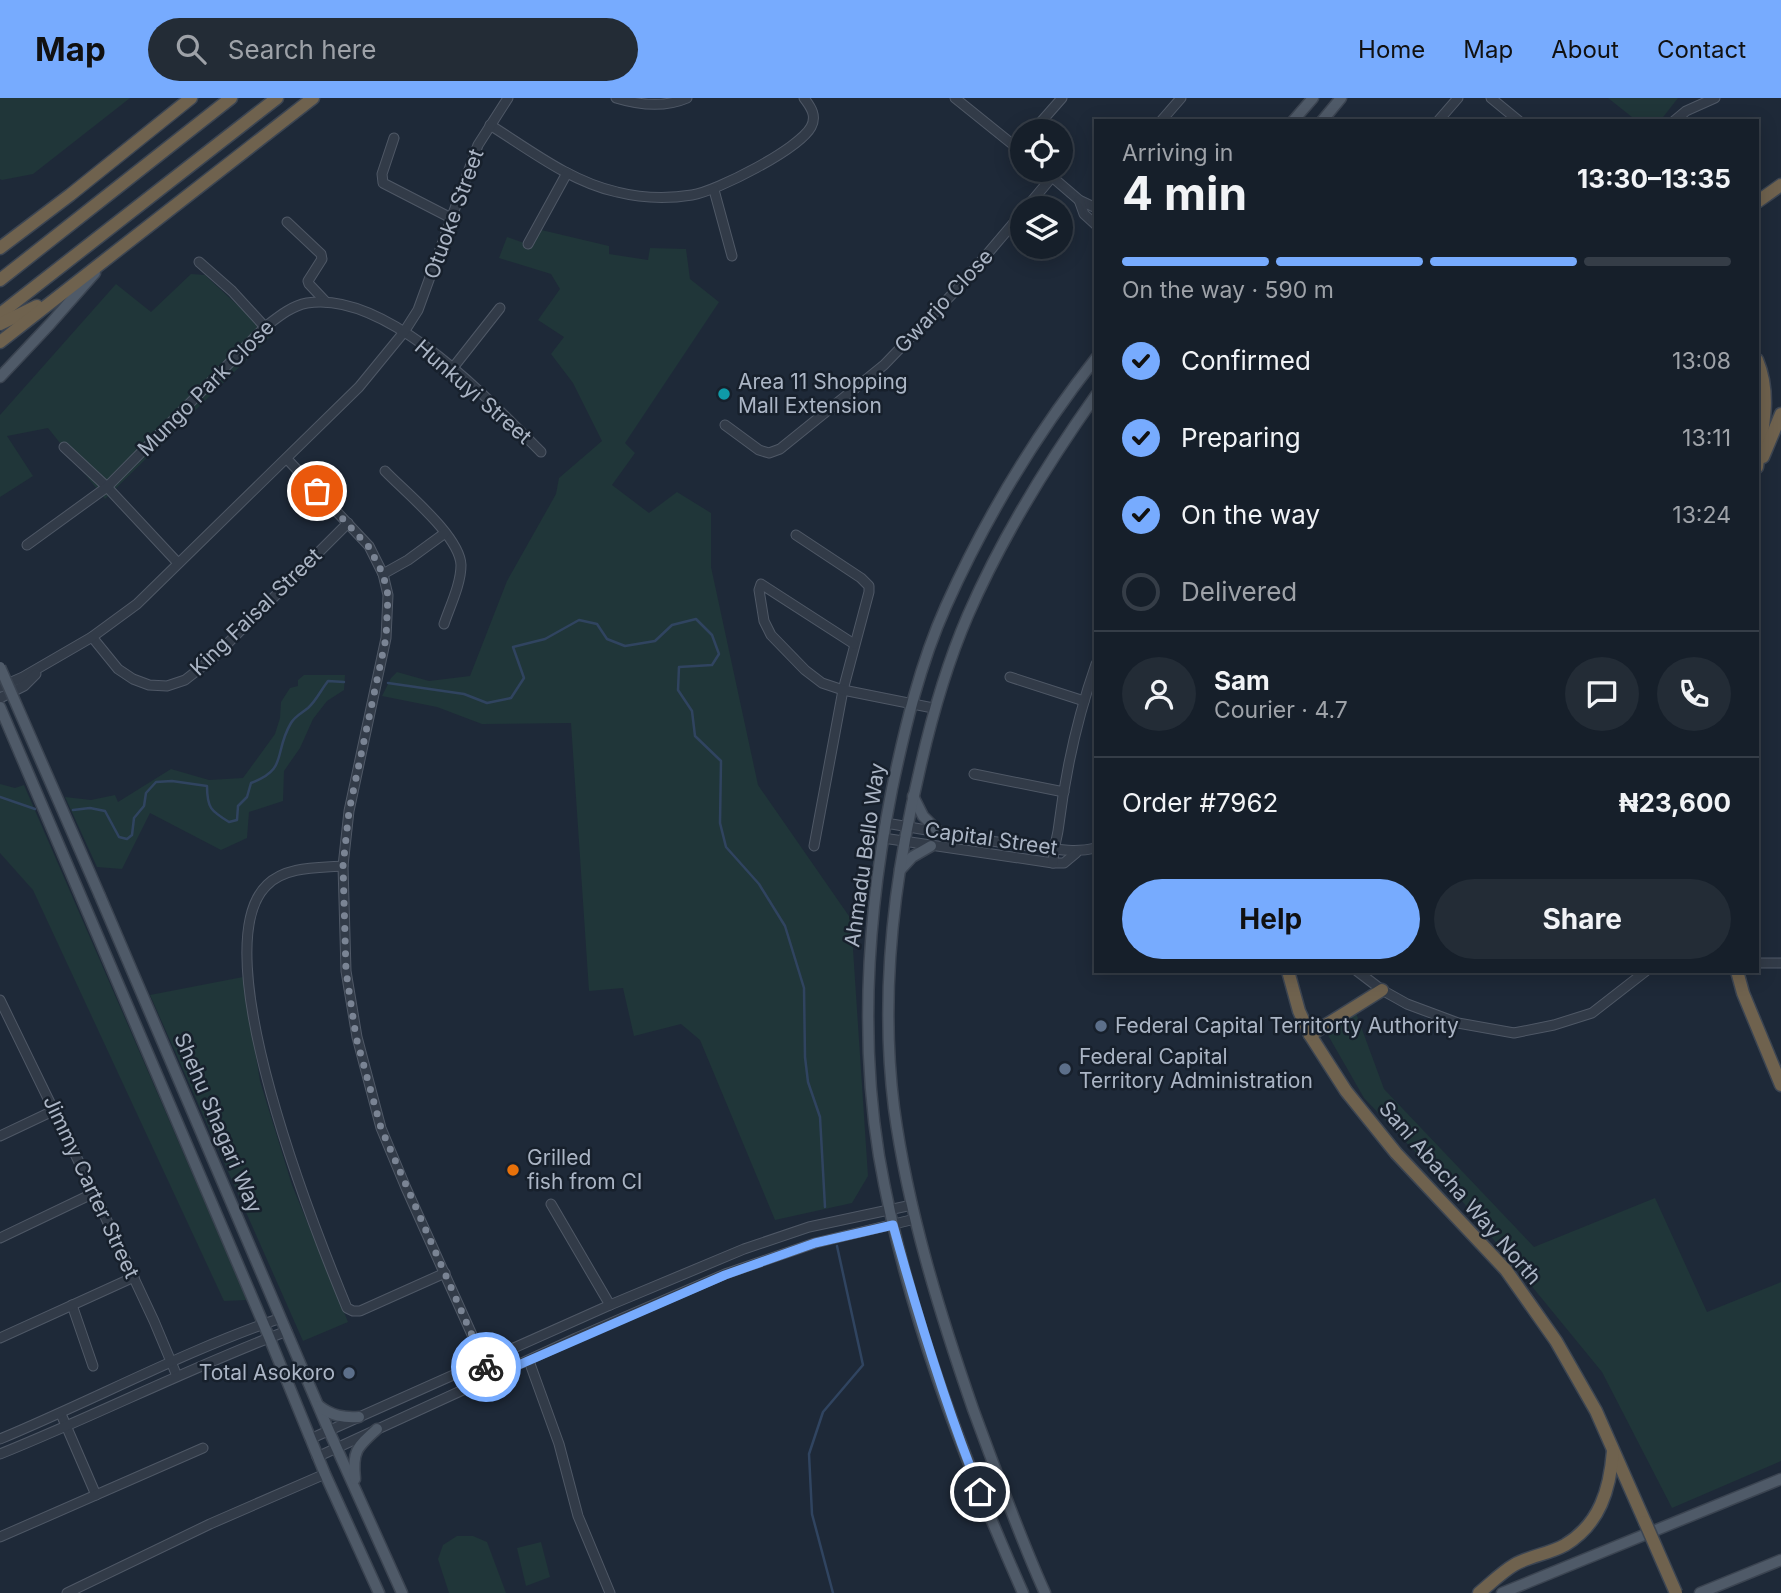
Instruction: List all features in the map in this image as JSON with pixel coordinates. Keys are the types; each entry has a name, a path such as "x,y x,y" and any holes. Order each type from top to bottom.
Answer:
{"highway":[{"path":"0,248 191,98"},
{"path":"0,279 231,98"},
{"path":"0,314 277,98"},
{"path":"0,342 313,98"},
{"path":"1759,201 1781,185"},
{"path":"0,324 62,294"},
{"path":"1759,365 1765,379 1766,404 1759,454"},
{"path":"1759,464 1781,414"},
{"name":"Sani Abacha Way North","path":"1288,973 1299,1011 1310,1035 1346,1091 1396,1153 1506,1270 1556,1341 1613,1448 1676,1593"},
{"path":"1738,973 1743,993 1781,1085"},
{"path":"1310,1035 1382,990"},
{"path":"1479,1593 1514,1565 1564,1545 1584,1530 1601,1506 1611,1479 1613,1448"}],"main road":[{"path":"1295,119 1313,98"},
{"path":"1324,119 1341,98"},
{"path":"0,377 104,261"},
{"name":"Ahmadu Bello Way","path":"1023,1593 971,1470 943,1394 920,1324 893,1225 872,1104 867,1014 872,913 885,823 911,703 945,608 999,503 1036,443 1094,361"},
{"name":"Ahmadu Bello Way","path":"1045,1593 1017,1531 942,1321 915,1220 899,1142 890,1055 891,955 906,827 933,708 967,616 990,567 1018,515 1094,398"},
{"name":"Shehu Shagari Way","path":"0,667 329,1431 402,1593"},
{"name":"Shehu Shagari Way","path":"0,707 269,1338 317,1457 379,1593"},
{"path":"913,796 923,816 939,832"},
{"path":"899,873 912,857 931,846"},
{"path":"318,1405 334,1415 359,1417"},
{"path":"357,1492 354,1454 361,1441 377,1429"},
{"path":"1502,1593 1781,1479"},
{"path":"1700,1593 1781,1560"}],"street":[{"name":"Otuoke Street","path":"49,660 92,637 137,604 359,387 404,332 418,310 431,278 470,164 490,125 508,98"},
{"path":"616,98 656,105 687,98"},
{"path":"490,125 567,173 614,192 668,198 714,190 760,167 809,131 814,114 804,98"},
{"path":"955,98 1010,140"},
{"path":"1044,119 1062,98"},
{"path":"1163,119 1181,98"},
{"path":"1440,119 1458,98"},
{"path":"1491,98 1517,119"},
{"path":"1676,119 1686,111 1714,98"},
{"path":"394,138 382,174 383,183 451,218"},
{"path":"528,244 567,173"},
{"path":"1036,196 1048,182"},
{"path":"1058,182 1079,200 1094,204"},
{"path":"714,190 732,256"},
{"path":"1079,200 1084,214 1094,223"},
{"path":"1084,214 1094,204"},
{"path":"287,222 321,254 322,259 308,281 326,302"},
{"name":"Gwarjo Close","path":"725,425 759,450 769,453 780,449 884,365 961,285 1010,227"},
{"path":"199,262 232,291 265,327"},
{"name":"Mungo Park Close","path":"27,545 107,486 265,327 290,308 306,303 326,302 350,305 375,314 404,332"},
{"path":"452,369 500,308"},
{"name":"Hunkuyi Street","path":"404,332 492,402 541,452"},
{"path":"64,447 107,486 178,563"},
{"path":"287,459 369,547 383,574 388,595 386,638 349,811 343,866 346,971 356,1037 367,1082 391,1152 491,1377"},
{"path":"385,471 445,533 458,553 460,572 444,624"},
{"name":"King Faisal Street","path":"92,637 118,669 132,679 149,685 167,685 185,680 212,659 348,523"},
{"path":"383,574 408,560 445,533"},
{"path":"796,535 869,586 869,601 854,644 843,690 814,846"},
{"path":"854,644 761,584 759,590 764,621 771,635 805,670 822,683 843,690 933,708"},
{"path":"0,687 23,677 49,660"},
{"path":"0,698 24,686 49,660"},
{"path":"1064,863 1058,849 1057,836 1084,701 1094,670"},
{"path":"1010,677 1084,701"},
{"path":"974,774 1064,792"},
{"name":"Capital Street","path":"885,823 997,843 1076,853 1094,848"},
{"path":"883,838 1053,863 1064,863 1076,853"},
{"path":"1053,863 1058,849"},
{"path":"343,866 292,871 277,877 259,895 253,907 247,926 247,955 256,1030 265,1067 284,1141 321,1245 348,1308 360,1311 445,1273"},
{"path":"1759,963 1781,963"},
{"path":"1360,973 1407,1004 1458,1023 1514,1032 1554,1025 1592,1013 1646,973"},
{"name":"Jimmy Carter Street","path":"0,1000 4,1015 55,1110 134,1277 177,1376"},
{"path":"0,1136 55,1110"},
{"path":"0,1238 94,1193"},
{"path":"551,1204 610,1305"},
{"path":"310,1439 610,1305 744,1249 809,1227 912,1205"},
{"path":"317,1457 664,1299 815,1243 915,1220"},
{"path":"0,1338 134,1277"},
{"path":"72,1305 93,1366"},
{"path":"0,1439 61,1414 172,1362 281,1318"},
{"path":"0,1454 287,1331"},
{"path":"529,1361 559,1444 578,1516 610,1593"},
{"path":"61,1414 96,1494"},
{"path":"0,1537 202,1448"},
{"path":"67,1593 210,1524 325,1474"}],"green space":[{"path":"0,98 130,98 33,174 2,180"},
{"path":"1608,98 1678,98 1662,119 1634,119"},
{"path":"533,228 609,246 609,254 648,260 650,248 686,249 690,279 719,302 625,443 635,453 612,485 649,513 677,492 711,513 711,567 758,785 851,919 868,1176 852,1203 775,1220 700,1040 681,1024 634,1036 623,988 589,991 571,723 482,724 437,707 382,696 397,672 429,681 470,676 507,581 556,494 559,478 602,441 573,383 551,354 564,337 538,320 560,289 551,274 499,258 507,237 524,243"},
{"path":"191,274 205,275 271,336 105,499 48,428 7,436 33,476 0,497 0,415 116,284 151,312"},
{"path":"304,675 345,675 344,690 327,701 313,719 300,748 284,771 283,801 249,812 247,838 221,850 150,813 122,869 97,867 65,797 91,800 115,795 118,802 171,769 209,780 243,778 275,734 281,702 290,688 298,686 298,680"},
{"path":"0,784 15,788 24,785 247,1300 224,1301 33,890 0,853"},
{"path":"243,977 260,1081 292,1185 348,1322 303,1341 150,995"},
{"path":"1356,1013 1384,1089 1534,1247 1655,1198 1707,1312 1781,1282 1781,1461 1672,1508 1602,1372 1462,1201 1364,1098 1325,1030"},
{"path":"457,1536 473,1536 487,1542 506,1593 449,1593 438,1559 443,1545"},
{"path":"541,1542 550,1577 526,1586 517,1548"}],"waterway":[{"path":"388,683 464,694 487,703 511,698 524,678 513,647 545,639 579,620 597,624 607,639 625,646 655,641 672,625 696,619 712,635 719,654 712,665 679,667 678,690 692,711 695,736 721,761 720,823 726,847 759,884 785,926 804,988 805,1057 808,1082 820,1117 825,1207"},
{"path":"73,810 90,808 105,811 119,837 127,839 132,835 134,818 144,806 146,793 156,782 172,781 207,786 209,804 214,812 229,822 237,820 238,806 247,797 251,783 263,778 276,766 293,721 311,705 328,681 344,682"},
{"path":"0,797 35,809"},
{"path":"833,1593 812,1514 809,1454 823,1412 863,1365 837,1246"}],"way so far":[{"path":"317,491 369,547 383,574 388,595 386,638 349,811 343,866 346,971 356,1037 381,1128 486,1367"}],"place":[{"name":"Area 11 Shopping Mall Extension","path":"724,394"},
{"name":"Federal Capital Territorty Authority","path":"1101,1026"},
{"name":"Federal Capital Territory Administration","path":"1065,1069"},
{"name":"Grilled fish from CI","path":"513,1170"},
{"name":"Total Asokoro","path":"349,1373"}],"route":[{"path":"486,1367 491,1377 664,1299 776,1255 893,1225 920,1324 980,1492"}]}
